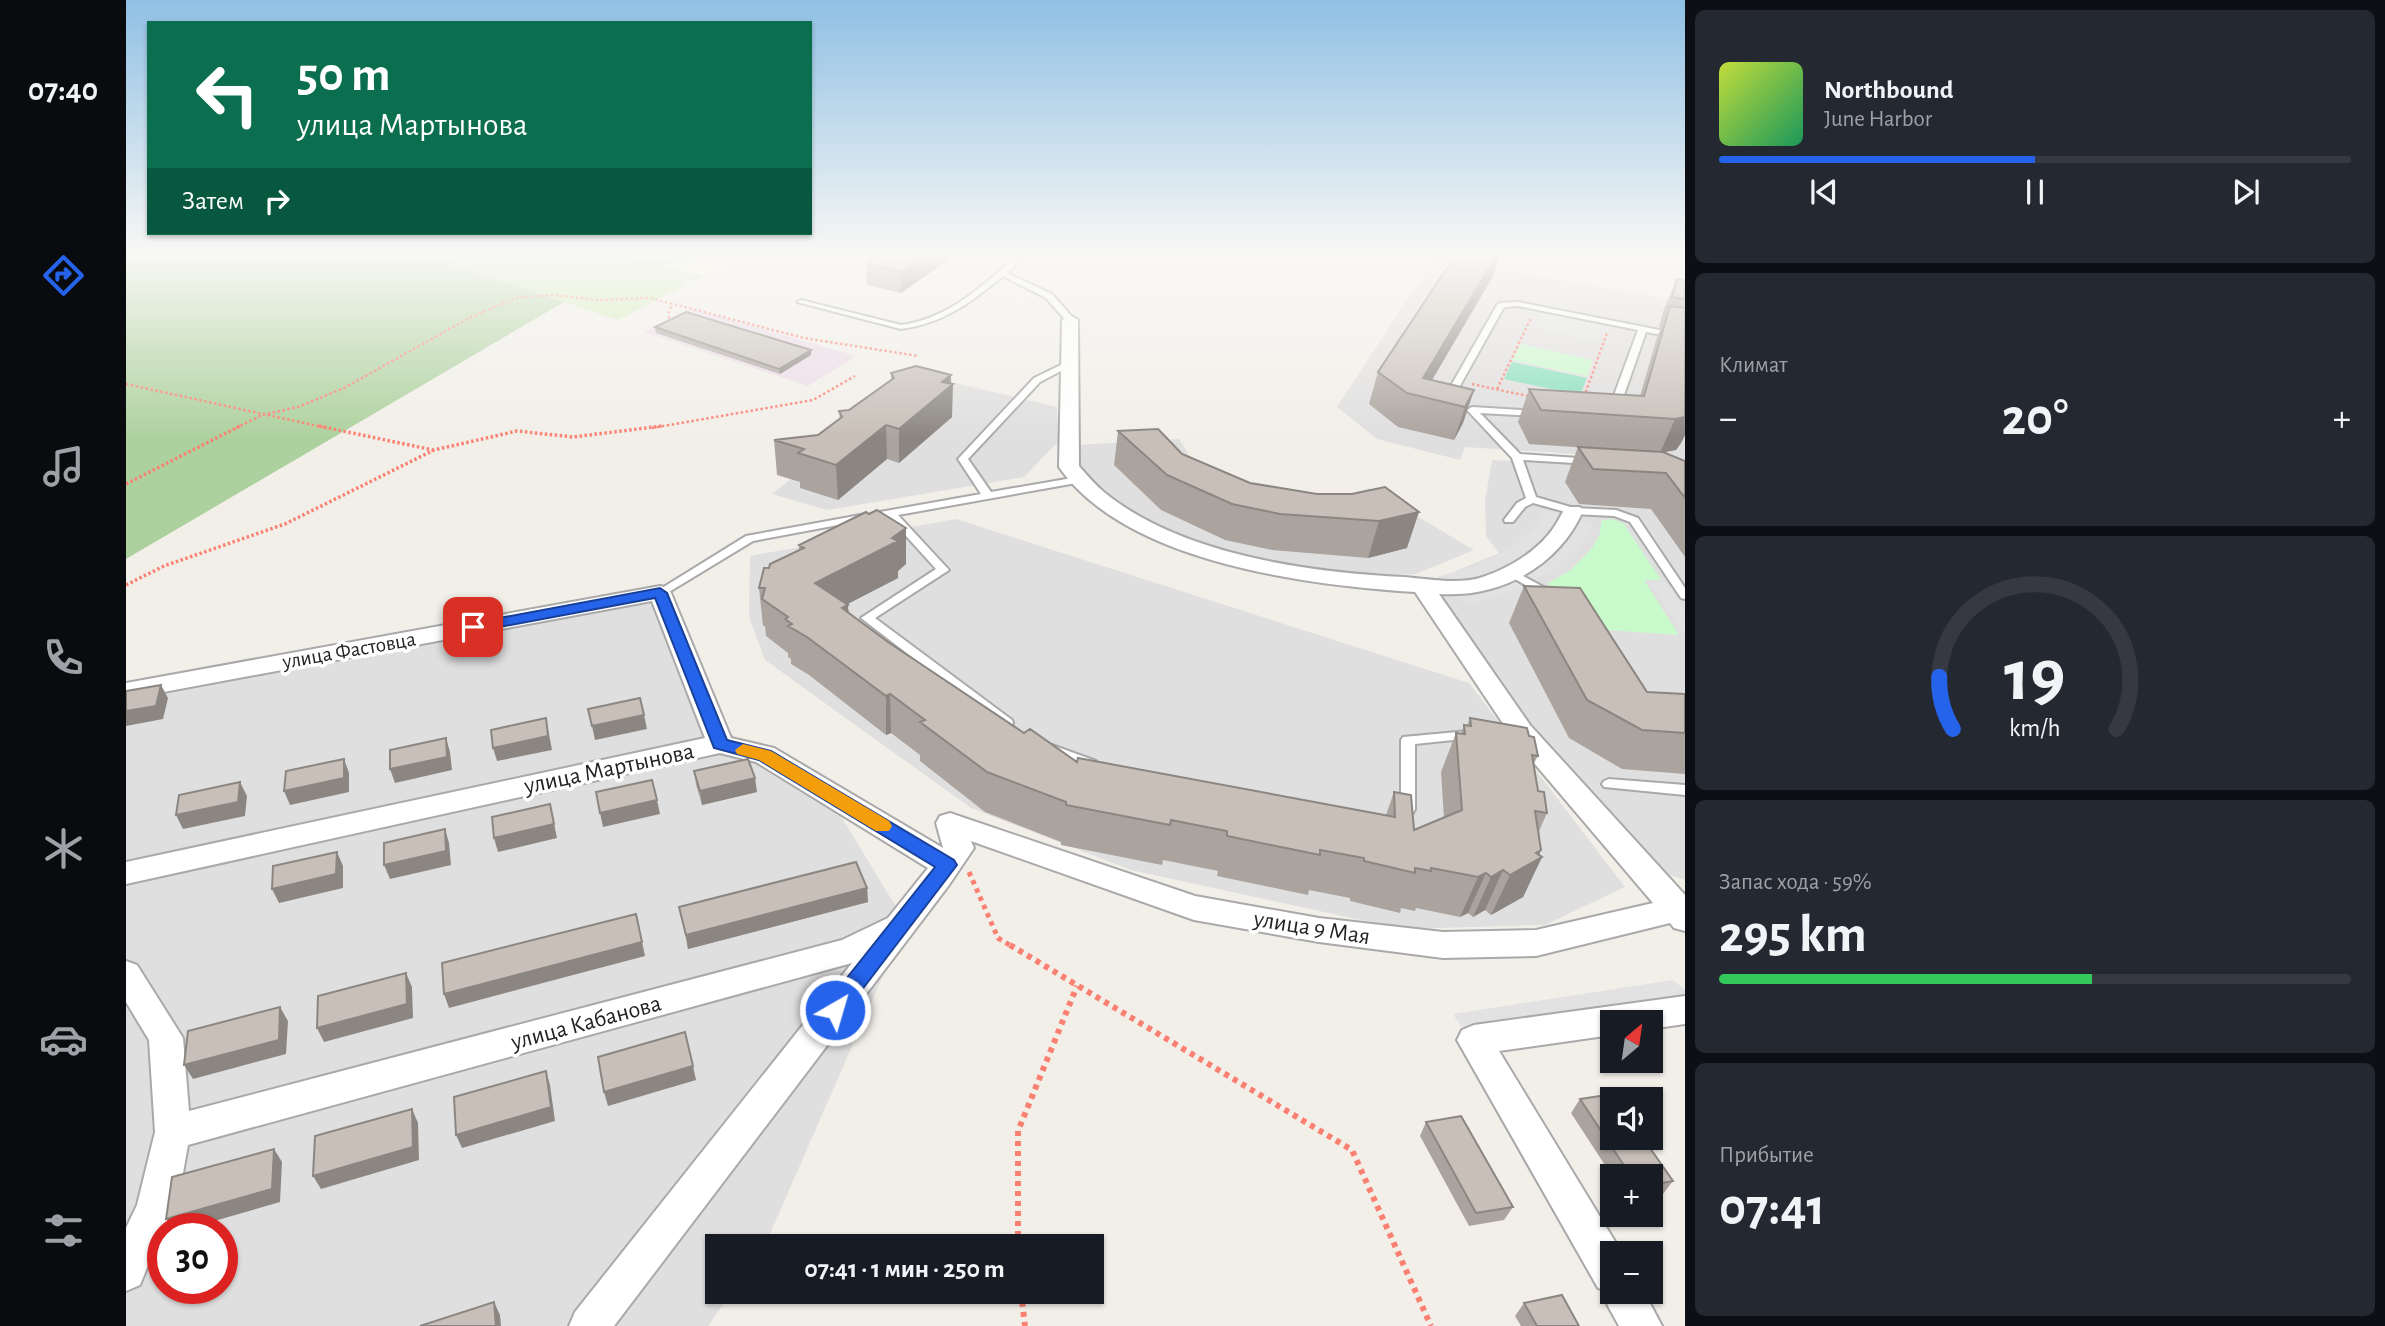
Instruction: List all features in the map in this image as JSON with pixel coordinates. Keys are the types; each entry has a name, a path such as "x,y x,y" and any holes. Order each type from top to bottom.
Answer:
{"street":[{"path":"1070,320 1069,467 1078,480 1112,509 1144,527 1220,555 1305,573 1391,584 1474,586 1535,559 1562,534 1573,511"},
{"path":"1422,585 1514,731 1683,912"},
{"path":"660,593 720,744"},
{"name":"улица Фастовца","path":"126,691 660,593"},
{"name":"улица Мартынова","path":"126,873 720,744 765,755 952,845"},
{"name":"улица 9 Мая","path":"952,845 1194,908 1333,932 1443,945 1536,943 1683,912"},
{"name":"улица Кабанова","path":"173,1132 850,951 906,923 952,845"},
{"path":"589,1326 900,926"},
{"path":"126,974 166,1038 173,1132 155,1208 126,1271"},
{"path":"1600,1255 1474,1040 1685,1010"},
{"path":"1629,1304 1642,1326"}],"lane":[{"path":"852,315 901,327 914,327 944,315"},
{"path":"1066,315 1070,320"},
{"path":"1494,315 1452,391 1517,457 1532,499"},
{"path":"1573,315 1685,337"},
{"path":"1607,415 1614,412 1643,329"},
{"path":"988,496 963,459 1037,380 1070,364"},
{"path":"1472,410 1544,413"},
{"path":"1517,457 1608,462"},
{"path":"660,593 750,538 1078,480"},
{"path":"1508,520 1521,505 1532,499 1573,511 1616,513 1634,520 1685,596"},
{"path":"891,513 943,570 866,618 1014,728"},
{"path":"1510,572 1553,597"},
{"path":"1408,829 1408,740 1483,734"},
{"path":"1035,744 1099,767"},
{"path":"1609,784 1685,790"}],"path":[{"path":"126,484 262,415 298,407 344,388 476,315"},
{"path":"668,315 672,325"},
{"path":"714,315 804,338 918,356"},
{"path":"1497,389 1533,315"},
{"path":"1580,407 1611,322"},
{"path":"126,585 164,566 285,524 434,450 517,431 573,437 813,400 855,376"},
{"path":"126,384 434,450"},
{"path":"952,845 998,939 1352,1150 1431,1326"},
{"path":"1018,1234 1018,1131 1077,986"},
{"path":"1023,1304 1026,1326"}],"shaded area":[{"path":"678,315 715,315 856,356 808,386 644,332"},
{"path":"1398,315 1685,315 1685,461 1465,447 1460,460 1377,439 1337,407"},
{"path":"1540,315 1562,315 1603,323 1596,341 1534,328"},
{"path":"921,375 1057,407 1059,441 1024,477 827,510 772,494"},
{"path":"1179,439 1199,470 1222,483 1335,500 1369,488 1474,550 1416,574 1309,578 1211,558 1143,533 1084,496 1060,446"},
{"path":"1492,460 1685,470 1685,880 1618,858 1604,848 1499,712 1441,596 1437,579 1499,553 1486,536 1485,501"},
{"path":"1545,511 1593,524 1584,541 1555,569 1511,592 1467,604 1437,577 1473,567 1512,548 1537,525"},
{"path":"956,519 1469,683 1625,887 1545,925 1402,929 1131,870 971,808 765,660 749,617 750,556"},
{"path":"1649,582 1667,583 1685,610 1685,633 1682,633"},
{"path":"659,593 714,723 763,755 837,810 906,923 770,1234 705,1234 705,1304 724,1304 708,1326 126,1326 126,691"},
{"path":"1673,980 1685,990 1685,1005 1652,1010 1600,1010 1600,1018 1469,1038 1453,1014"}],"green space":[{"path":"126,315 542,315 126,559"},
{"path":"603,315 628,315 618,320"},
{"path":"1520,344 1593,360 1587,376 1512,360"},
{"path":"1512,362 1587,378 1580,395 1504,379"},
{"path":"1611,519 1623,523 1661,580 1644,580 1679,635 1607,630 1588,609 1547,584 1572,569 1592,548 1599,536 1602,520"}],"building":[{"path":"680,315 695,315 811,350 779,369 655,327"},
{"path":"1416,315 1461,315 1423,378 1474,390 1465,407 1407,393 1378,372"},
{"path":"1667,315 1685,315 1685,417 1675,419 1541,410 1529,389 1644,396"},
{"path":"916,366 951,375 942,382 953,384 899,429 886,425 836,465 798,453 804,449 774,440 818,435 842,417 839,411 849,410 894,378 891,373"},
{"path":"1158,429 1182,454 1250,483 1317,494 1352,494 1385,487 1419,512 1379,521 1280,514 1232,504 1167,475 1118,431"},
{"path":"1578,447 1663,452 1685,461 1685,498 1666,473 1593,469"},
{"path":"877,510 906,528 892,538 898,541 815,583 848,605 842,608 888,642 1024,733 1030,729 1077,762 1078,758 1395,817 1394,792 1411,795 1414,830 1462,810 1456,733 1465,734 1464,725 1471,726 1470,718 1527,728 1529,736 1534,737 1538,756 1532,755 1538,791 1544,792 1547,813 1535,811 1541,850 1536,853 1542,857 1510,875 1503,870 1491,877 1486,873 1478,877 1431,868 1431,871 1415,868 1415,873 1364,861 1364,858 1320,850 1320,855 1227,836 1227,831 1171,820 1170,825 1066,805 1066,802 987,772 920,722 925,720 890,694 886,696 788,626 792,624 785,619 788,617 762,599 765,588 759,588 764,568 769,568 770,564 804,548 799,545 866,512 869,514"},
{"path":"1524,586 1580,588 1647,692 1685,694 1685,733 1642,730 1587,700"},
{"path":"161,685 156,706 126,711 126,691"},
{"path":"640,698 644,715 592,726 588,709"},
{"path":"546,718 548,736 493,748 491,730"},
{"path":"446,738 447,757 390,769 390,750"},
{"path":"344,759 344,778 284,791 286,771"},
{"path":"748,759 755,778 700,791 694,771"},
{"path":"652,780 657,800 600,813 596,792"},
{"path":"240,782 238,802 176,815 179,795"},
{"path":"550,804 554,824 494,838 492,817"},
{"path":"445,829 446,851 384,865 384,843"},
{"path":"337,852 336,874 272,889 273,866"},
{"path":"856,862 867,888 686,935 679,907"},
{"path":"636,914 642,942 444,994 442,963"},
{"path":"406,973 407,1004 317,1028 318,996"},
{"path":"280,1007 279,1040 184,1065 188,1031"},
{"path":"685,1032 693,1066 604,1092 598,1057"},
{"path":"546,1071 551,1107 456,1135 454,1097"},
{"path":"1600,1096 1600,1129 1580,1099"},
{"path":"412,1109 413,1147 313,1176 315,1136"},
{"path":"1461,1116 1513,1207 1476,1213 1426,1122"},
{"path":"274,1149 272,1189 187,1213 167,1213 172,1177"},
{"path":"1614,1150 1651,1150 1661,1164 1623,1164"},
{"path":"1663,1167 1673,1181 1663,1183"},
{"path":"1562,1295 1579,1326 1537,1326 1524,1303"},
{"path":"494,1302 496,1326 420,1326"}],"slow traffic":[{"path":"743,750 765,755 882,826"}],"route":[{"path":"473,627 660,593 720,744 765,755 947,865 835,1010"}]}
